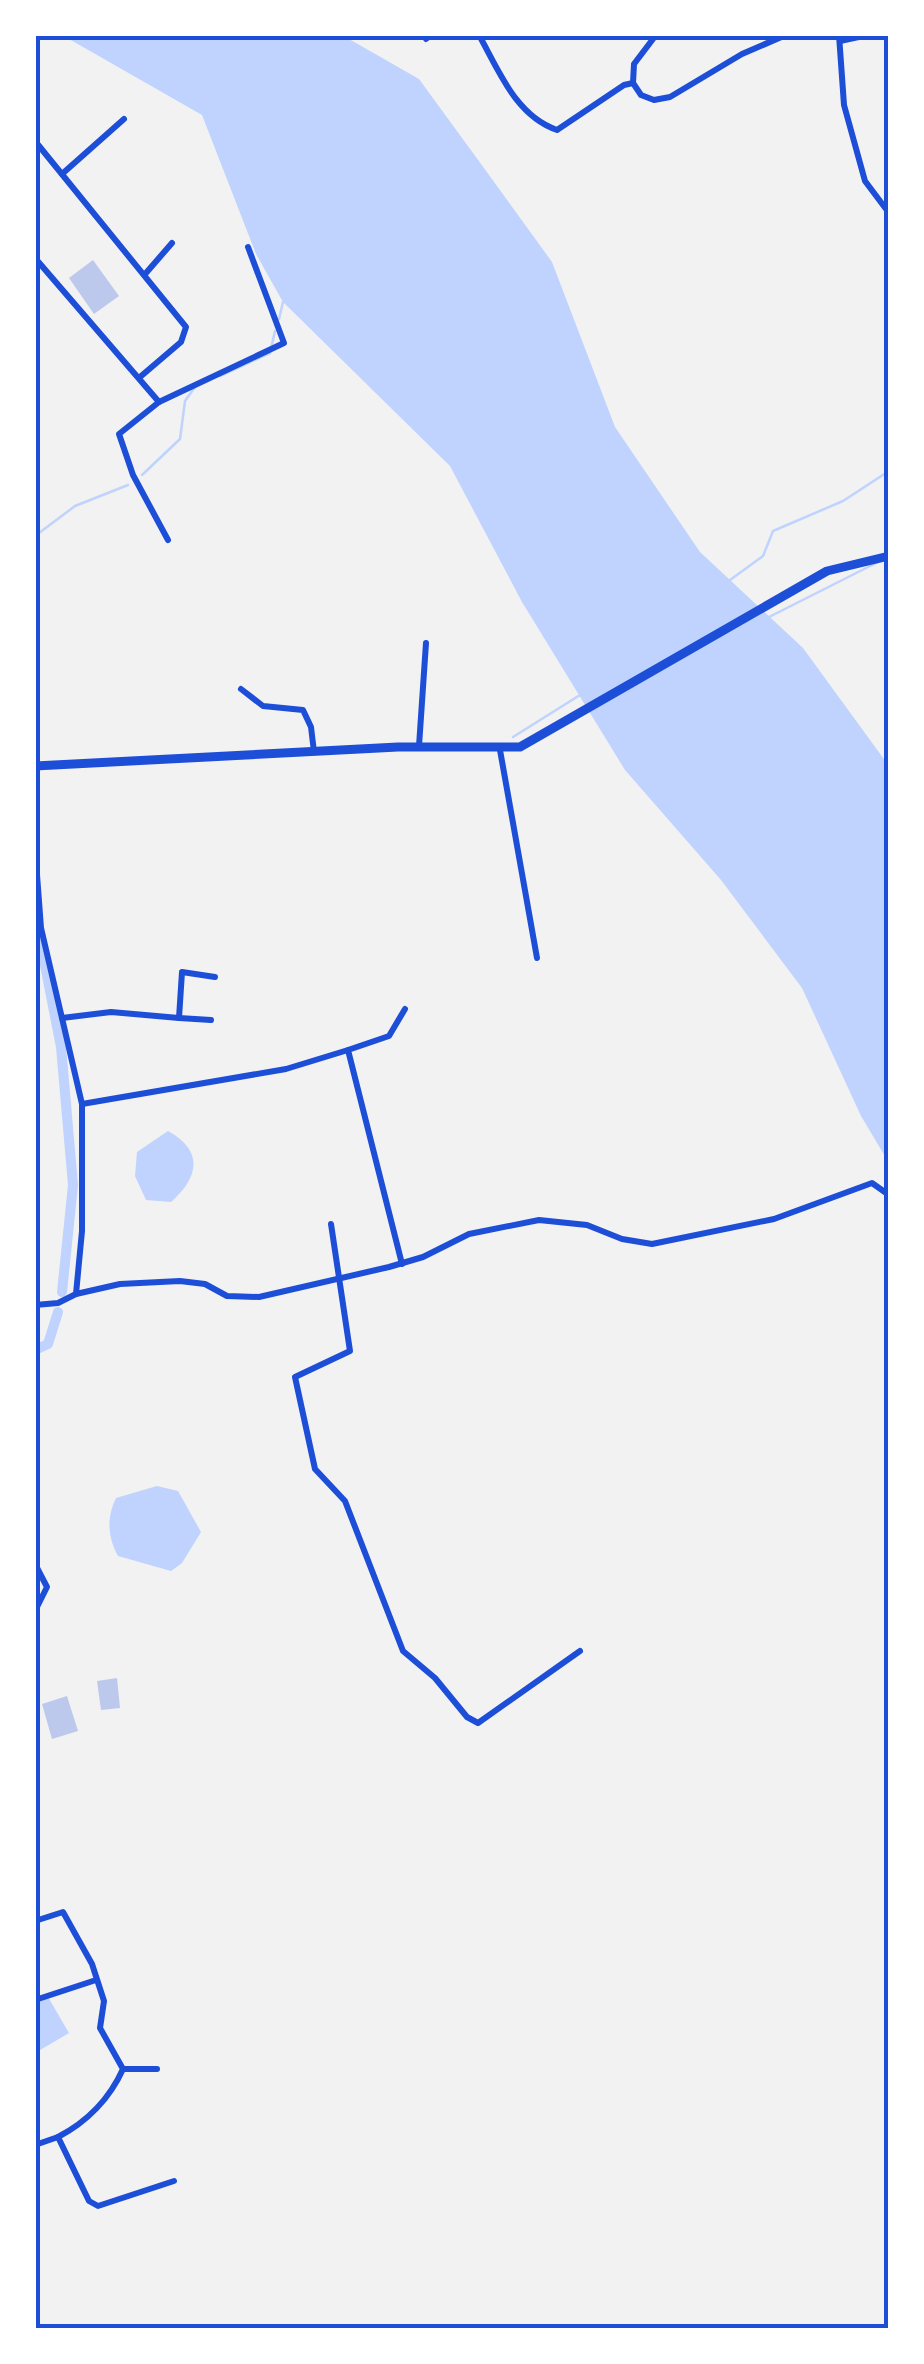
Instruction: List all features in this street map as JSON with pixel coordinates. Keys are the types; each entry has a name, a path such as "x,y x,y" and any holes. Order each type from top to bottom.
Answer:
{"main road":[{"path":"35,766 419,748 500,750 539,740 828,572 889,556"}],"street":[{"path":"479,35 499,74 536,123 557,130 633,83"},
{"path":"656,35 634,64 633,83 641,96 654,100 670,97 742,54 786,35"},
{"path":"868,35 839,38 844,105 865,181 886,209"},
{"path":"62,174 124,119"},
{"path":"35,140 186,326 181,342 140,377"},
{"path":"146,273 172,243"},
{"path":"168,540 133,474 119,434 159,402 284,343 248,247"},
{"path":"35,258 159,402"},
{"path":"419,748 426,643"},
{"path":"241,689 263,706 303,710 312,727 314,755"},
{"path":"500,750 537,958"},
{"path":"35,848 41,928 82,1104 82,1231 76,1294"},
{"path":"179,1018 182,972 216,977"},
{"path":"82,1104 286,1069 389,1036 405,1009"},
{"path":"62,1018 111,1012 212,1020"},
{"path":"348,1050 402,1264"},
{"path":"35,1305 58,1303 76,1294 120,1284 180,1281 205,1284 227,1296 259,1296 402,1264 469,1234 539,1220 587,1225 622,1239 652,1244 774,1219 872,1183 889,1195"},
{"path":"332,1224 350,1351 295,1377 315,1469 345,1501 403,1651 435,1678 467,1717 478,1723 580,1651"},
{"path":"35,1564 46,1587 35,1611"},
{"path":"35,1921 63,1912 92,1964 104,2001 100,2028 123,2068"},
{"path":"35,2000 96,1980"},
{"path":"123,2068 157,2069"},
{"path":"35,2145 82,2125 113,2091 123,2068"},
{"path":"58,2137 89,2201 98,2206 174,2180"}],"water":[{"path":"62,35 342,35 419,79 552,262 615,427 700,552 803,648 889,766 889,1163 861,1116 802,988 721,880 625,770 522,602 450,466 283,302 256,254 202,115"},
{"path":"168,1131 188,1147 192,1174 171,1202 146,1200 135,1176 137,1152"},
{"path":"157,1486 178,1491 201,1532 182,1563 171,1571 118,1556 110,1535 116,1498"},
{"path":"48,1997 69,2033 35,2053 35,2002"}],"building":[{"path":"93,260 119,296 94,314 69,278"},
{"path":"117,1678 120,1708 101,1710 97,1681"},
{"path":"67,1696 78,1731 52,1739 42,1704"}],"waterway":[{"path":"279,319 283,302"},
{"path":"220,376 270,353 275,331"},
{"path":"142,475 180,439 185,401 195,387"},
{"path":"730,580 763,556 773,531 843,501 889,471"},
{"path":"35,536 75,506 128,485"},
{"path":"769,617 878,562"},
{"path":"513,737 580,695"},
{"path":"35,914 61,1047 73,1185 62,1292"},
{"path":"35,1350 48,1344 58,1312"}]}
